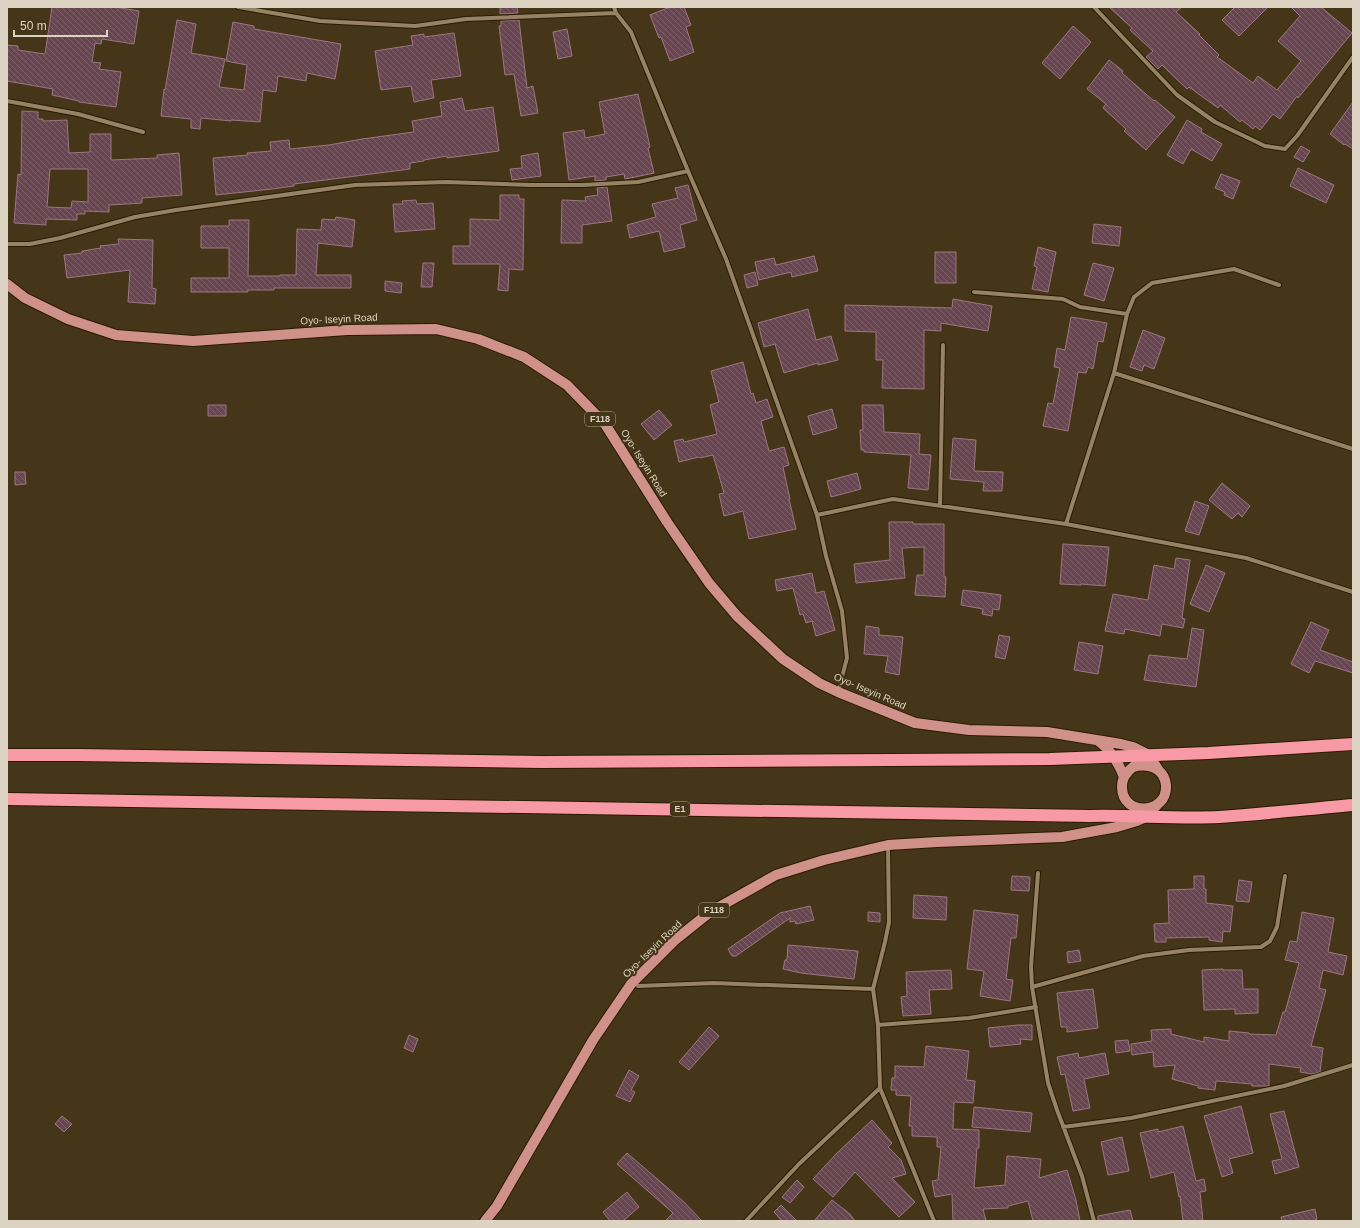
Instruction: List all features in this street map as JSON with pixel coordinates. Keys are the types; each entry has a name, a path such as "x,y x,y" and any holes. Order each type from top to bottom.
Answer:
{"highway":[{"path":"7,755 542,762 1050,759 1208,753 1353,744"},
{"name":"E1","path":"7,799 1117,816 1144,818 1219,817 1353,804"}],"main road":[{"name":"Oyo- Iseyin Road","path":"7,284 25,298 68,319 116,335 193,341 347,330 436,329 478,339 524,357 567,385 605,424 667,522 705,577 737,616 783,659 819,683 915,723 969,730 1047,732 1134,747 1149,755"},
{"path":"1097,740 1114,756 1124,777 1122,791 1125,798 1144,818 1163,798 1166,784 1149,755 1133,767 1124,777"},
{"path":"1133,767 1147,765 1154,767 1159,771"},
{"path":"1090,832 1110,822 1117,816 1125,798"},
{"path":"1136,808 1151,808 1158,804"},
{"name":"Oyo- Iseyin Road","path":"486,1221 497,1206 593,1040 631,984 675,940 710,912 776,875 824,860 888,845 1062,837 1117,827 1144,818"}],"street":[{"path":"238,7 320,21 414,26 466,19 616,13"},
{"path":"614,7 616,13 631,32 726,259 817,514 826,556 842,611 847,658 838,692"},
{"path":"1094,7 1176,95 1215,122 1265,146 1285,149 1297,136 1353,57"},
{"path":"7,101 78,114 143,132"},
{"path":"7,244 30,244 60,238 135,218 176,210 355,185 446,182 583,185 638,182 688,171"},
{"path":"1066,524 1114,373 1127,314 1134,297 1152,282 1234,269 1279,285"},
{"path":"974,292 1063,299 1080,307 1127,314"},
{"path":"940,506 943,344"},
{"path":"1114,373 1353,449"},
{"path":"817,514 893,499 1066,524 1246,558 1353,592"},
{"path":"888,845 889,922 873,989 878,1025 880,1088 934,1221"},
{"path":"1038,873 1030,966 1032,987 1048,1083 1082,1176 1094,1221"},
{"path":"1032,987 1144,956 1189,950 1261,947 1270,941 1277,927 1285,876"},
{"path":"638,986 714,983 873,989"},
{"path":"878,1025 969,1018 1036,1006"},
{"path":"1063,1127 1130,1118 1284,1086 1353,1065"},
{"path":"746,1221 799,1164 880,1088"}],"building":[{"path":"52,7 115,7 139,11 134,44 102,39 101,44 95,43 92,62 101,63 99,69 121,72 116,107 79,102 52,95 53,89 7,81 7,45 18,46 18,50 45,54"},
{"path":"500,7 517,7 518,13 500,14"},
{"path":"670,7 684,7 691,25 686,27 694,52 670,61 661,37 659,38 650,15"},
{"path":"1109,7 1182,7 1176,12 1200,34 1199,35 1219,55 1217,57 1253,83 1258,76 1277,90 1301,61 1278,41 1300,16 1291,7 1321,7 1352,33 1298,98 1297,96 1280,119 1273,114 1260,130 1255,126 1253,129 1242,120 1240,122 1220,105 1218,108 1189,87 1187,89 1162,65 1158,69 1146,57 1153,51 1130,30 1132,28"},
{"path":"1235,7 1268,7 1239,36 1222,20"},
{"path":"177,20 196,24 191,53 225,59 219,87 244,90 247,65 226,61 233,22 254,26 254,29 341,44 335,79 307,73 306,81 278,76 276,92 263,90 260,122 201,118 200,129 191,128 191,119 161,116 164,89 165,90"},
{"path":"519,20 527,88 533,86 538,113 521,116 514,74 505,75 499,26 501,26 501,21"},
{"path":"1073,26 1091,42 1060,79 1042,63"},
{"path":"567,29 572,56 558,59 553,32"},
{"path":"454,33 461,76 431,80 434,98 414,102 411,86 381,90 375,51 413,45 411,36 424,34 424,37"},
{"path":"1109,60 1123,71 1122,73 1154,101 1155,100 1175,117 1146,150 1124,131 1126,129 1103,108 1106,104 1087,89"},
{"path":"638,94 650,147 648,148 654,173 625,179 624,174 606,177 606,180 595,181 595,176 569,180 563,133 584,130 585,138 605,134 599,102"},
{"path":"462,98 465,111 493,107 499,151 447,158 447,156 424,160 410,163 410,169 294,184 294,186 272,189 216,195 213,158 248,155 247,153 271,151 270,142 289,140 290,149 329,145 414,132 412,121 442,116 440,102"},
{"path":"1353,102 1353,149 1345,144 1344,145 1330,134"},
{"path":"22,111 38,112 38,119 43,119 43,121 67,120 69,153 90,152 90,134 111,134 111,160 157,158 157,155 179,153 182,195 142,198 142,203 109,205 109,212 85,211 85,214 77,214 77,220 46,219 46,225 14,223 18,174 21,175","holes":["50,169 88,169 88,202 72,201 71,208 47,207"]},
{"path":"1187,120 1202,129 1201,132 1222,144 1212,161 1191,149 1183,164 1167,155"},
{"path":"1301,146 1310,151 1303,162 1294,157"},
{"path":"538,153 541,176 512,180 510,169 522,168 521,156"},
{"path":"1298,168 1334,185 1326,203 1290,186"},
{"path":"1221,174 1240,181 1233,199 1224,195 1225,192 1215,188"},
{"path":"688,185 697,220 680,225 685,247 664,252 659,231 630,238 627,225 656,217 652,204 678,198 675,188"},
{"path":"607,187 612,221 582,225 582,243 561,243 562,200 586,201 585,197 598,195 597,188"},
{"path":"500,195 519,195 519,199 524,199 523,270 509,269 508,291 498,290 500,264 453,264 453,246 470,246 470,219 500,220"},
{"path":"416,200 417,204 433,203 435,229 395,232 393,204 403,204 402,201"},
{"path":"336,217 355,220 352,247 318,243 316,275 351,275 351,288 274,288 274,290 248,290 248,292 191,292 191,278 229,278 229,248 201,248 201,226 229,226 229,220 249,220 248,276 296,275 297,229 321,230 322,219 335,220"},
{"path":"1094,224 1121,227 1119,246 1092,243"},
{"path":"118,239 153,240 152,288 156,289 155,304 128,302 130,270 67,278 64,255 82,253 82,251 101,248 100,246 119,244"},
{"path":"1038,247 1056,252 1048,292 1032,289 1037,267 1034,266"},
{"path":"935,252 956,252 956,283 935,283"},
{"path":"814,256 818,271 792,277 791,272 759,280 755,262 774,258 776,265"},
{"path":"423,263 434,263 432,287 421,287"},
{"path":"1093,263 1114,268 1104,301 1084,295"},
{"path":"755,272 758,285 747,288 744,275"},
{"path":"385,281 402,283 401,293 385,291"},
{"path":"953,299 992,306 988,331 941,323 941,331 924,330 924,389 882,388 883,360 876,360 876,332 845,331 845,305 952,308"},
{"path":"808,309 816,340 831,336 838,360 818,365 818,363 784,373 775,344 764,347 758,323"},
{"path":"1071,317 1107,323 1103,342 1098,341 1093,369 1088,367 1086,373 1078,372 1068,431 1043,426 1048,403 1053,404 1060,368 1054,367 1057,348 1065,350"},
{"path":"1143,330 1165,338 1154,369 1144,365 1142,371 1130,367"},
{"path":"743,362 751,394 753,393 756,403 767,399 773,417 761,421 769,451 784,447 789,465 783,467 796,529 749,539 743,511 724,516 719,494 724,493 713,455 679,462 674,441 683,439 684,442 717,434 710,405 719,402 711,371"},
{"path":"208,405 226,405 226,416 208,416"},
{"path":"862,405 883,405 884,432 920,434 919,454 931,455 928,490 908,488 911,455 864,452 864,450 861,450 860,430 863,430"},
{"path":"832,409 837,428 813,435 808,416"},
{"path":"659,410 672,425 654,440 641,424"},
{"path":"953,438 976,440 974,471 1003,472 1002,491 983,491 984,482 950,479"},
{"path":"15,472 25,472 26,484 15,485"},
{"path":"857,473 861,489 831,497 827,481"},
{"path":"1222,483 1250,506 1242,517 1238,513 1232,519 1209,500"},
{"path":"1195,501 1209,506 1199,535 1185,531"},
{"path":"889,522 944,524 944,576 946,577 945,597 915,595 917,575 924,575 924,547 902,548 905,578 856,583 854,564 890,560"},
{"path":"1063,544 1109,547 1105,586 1060,584"},
{"path":"1176,558 1190,560 1182,618 1185,619 1183,628 1162,624 1160,636 1125,629 1124,634 1105,631 1113,594 1148,600 1154,565 1174,569"},
{"path":"1206,565 1225,573 1209,612 1190,604"},
{"path":"812,573 816,593 824,591 835,630 816,636 812,621 806,623 803,614 800,615 793,588 777,591 775,580"},
{"path":"963,590 1001,595 999,610 993,609 992,616 982,614 983,609 961,605"},
{"path":"1311,622 1329,630 1320,650 1353,662 1353,673 1315,661 1309,673 1291,664"},
{"path":"866,626 879,628 879,635 903,637 899,675 885,672 888,656 864,654"},
{"path":"1192,628 1204,630 1196,687 1144,680 1149,655 1187,659"},
{"path":"999,635 1010,637 1005,659 995,657"},
{"path":"1079,642 1103,646 1098,674 1074,670"},
{"path":"1012,876 1030,877 1029,891 1011,890"},
{"path":"1194,876 1204,876 1206,903 1233,906 1230,932 1223,931 1222,942 1209,940 1209,937 1166,938 1166,942 1155,942 1154,924 1169,923 1168,890 1194,889"},
{"path":"1239,880 1252,882 1249,902 1236,901"},
{"path":"914,895 947,897 946,920 913,918"},
{"path":"810,906 814,920 796,924 795,921 790,922 790,918 736,956 732,956 728,949 780,913"},
{"path":"974,910 1018,915 1016,938 1011,938 1006,979 1013,980 1010,1001 980,996 984,971 967,969"},
{"path":"868,912 880,913 880,922 868,921"},
{"path":"1302,912 1334,918 1328,952 1347,956 1343,975 1323,970 1319,988 1326,990 1311,1046 1323,1048 1320,1072 1312,1074 1300,1072 1301,1068 1269,1064 1269,1086 1252,1086 1252,1084 1216,1081 1215,1090 1198,1088 1198,1086 1172,1079 1175,1065 1154,1067 1153,1052 1132,1055 1131,1044 1152,1041 1151,1030 1171,1029 1171,1034 1204,1042 1204,1037 1229,1041 1229,1031 1249,1034 1276,1035 1283,1012 1285,1012 1299,963 1285,960 1290,941 1297,942"},
{"path":"788,945 858,951 854,979 801,973 783,969 785,960 787,960"},
{"path":"1079,950 1081,961 1068,963 1067,952"},
{"path":"951,970 952,989 929,990 931,1014 903,1016 901,997 907,996 906,972"},
{"path":"1202,970 1242,970 1243,989 1258,989 1258,1013 1235,1014 1235,1009 1204,1010"},
{"path":"1093,989 1098,1028 1067,1032 1067,1027 1061,1027 1057,993"},
{"path":"1032,1025 1032,1040 1020,1039 1021,1044 990,1047 988,1028"},
{"path":"709,1027 719,1036 689,1070 679,1062"},
{"path":"409,1035 418,1039 413,1052 404,1048"},
{"path":"1128,1040 1130,1051 1116,1053 1115,1041"},
{"path":"926,1046 969,1051 966,1080 975,1081 973,1103 954,1102 953,1129 979,1130 979,1148 977,1148 974,1188 1005,1185 1007,1156 1041,1159 1039,1178 1067,1170 1076,1200 1080,1221 1033,1221 1028,1201 1008,1206 1008,1208 983,1209 986,1221 953,1221 952,1194 935,1197 932,1181 938,1180 941,1147 937,1147 937,1137 912,1136 912,1126 909,1126 911,1096 896,1095 896,1090 891,1090 892,1078 895,1078 895,1066 924,1067"},
{"path":"1078,1053 1079,1058 1105,1053 1109,1074 1084,1079 1090,1108 1073,1111 1065,1074 1061,1075 1057,1057"},
{"path":"629,1070 639,1076 631,1090 635,1092 630,1102 616,1096"},
{"path":"1241,1106 1253,1153 1229,1159 1233,1173 1222,1177 1204,1116"},
{"path":"974,1107 1032,1113 1030,1132 972,1127"},
{"path":"1284,1111 1299,1167 1275,1174 1272,1161 1282,1159 1270,1114"},
{"path":"62,1116 72,1124 64,1132 55,1124"},
{"path":"872,1120 892,1143 888,1147 901,1160 906,1174 892,1178 915,1202 899,1217 855,1172 833,1197 813,1179 837,1153"},
{"path":"1183,1126 1196,1181 1204,1179 1206,1191 1200,1192 1203,1221 1183,1221 1180,1196 1179,1197 1174,1172 1151,1178 1140,1133 1158,1129 1158,1132"},
{"path":"1122,1137 1129,1171 1108,1175 1101,1142"},
{"path":"627,1153 684,1202 702,1221 665,1221 673,1213 617,1164"},
{"path":"797,1180 804,1187 790,1203 782,1197"},
{"path":"627,1192 639,1207 623,1221 610,1221 603,1212"},
{"path":"832,1200 850,1214 855,1221 814,1221"},
{"path":"781,1205 797,1221 782,1221 774,1212"},
{"path":"1315,1209 1317,1219 1315,1221 1282,1221 1281,1217"},
{"path":"1130,1210 1133,1221 1098,1221 1098,1216"}]}
